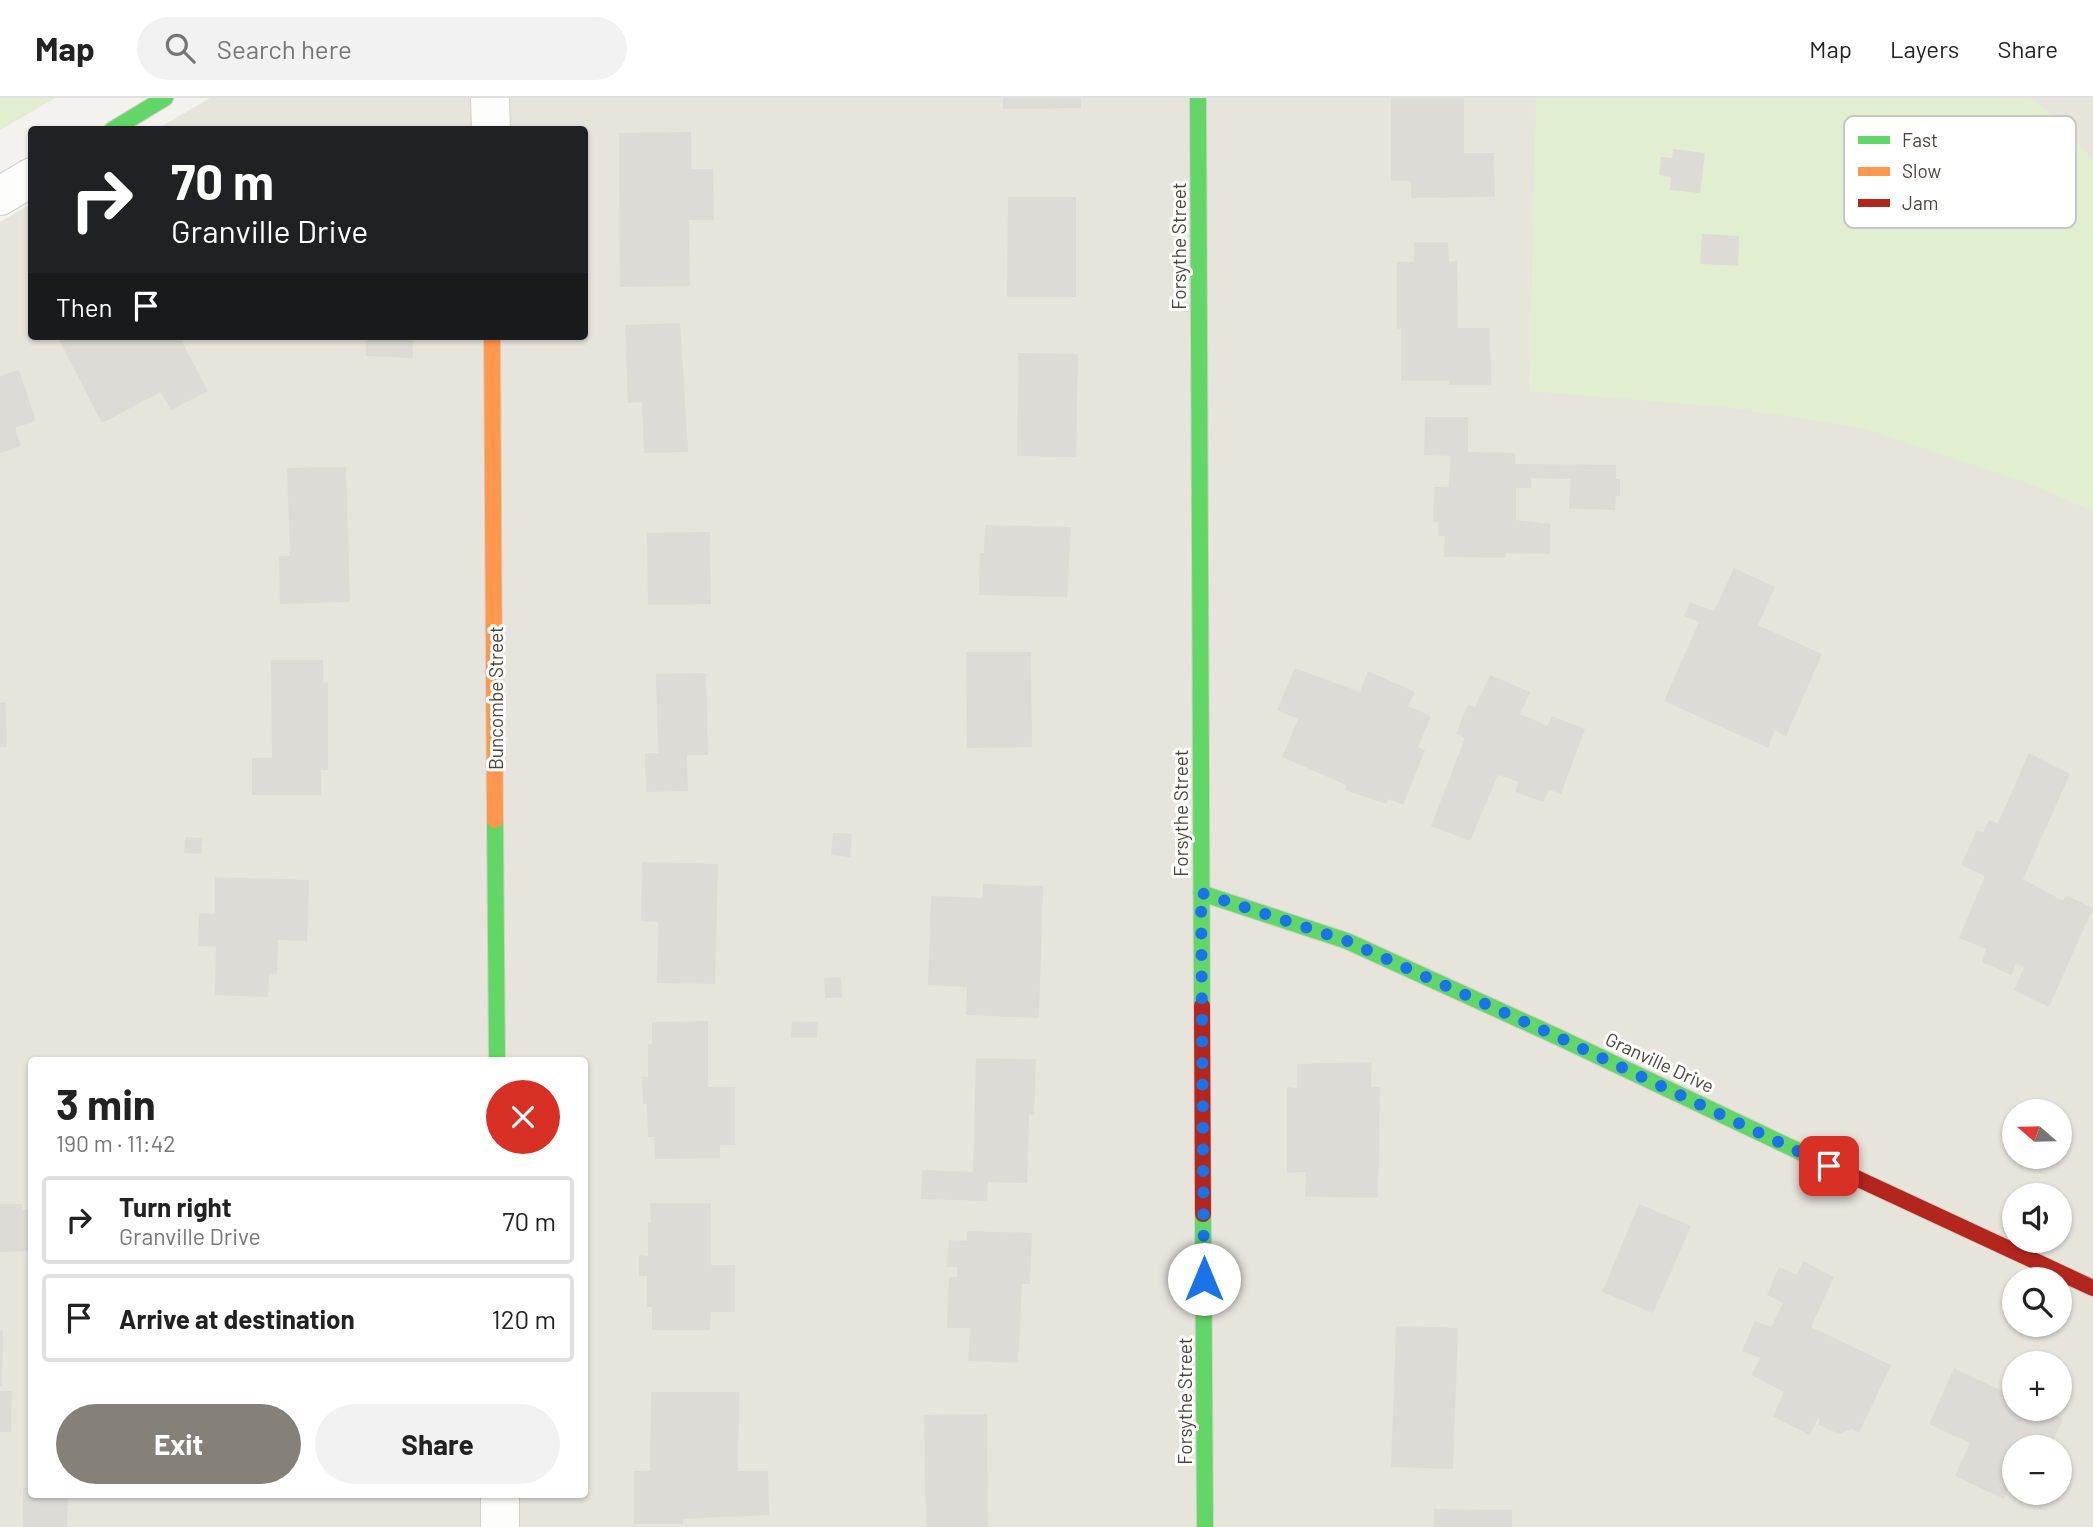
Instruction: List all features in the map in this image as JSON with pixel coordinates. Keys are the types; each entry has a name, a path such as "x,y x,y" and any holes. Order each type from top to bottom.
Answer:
{"street":[{"path":"119,126 165,98"},
{"path":"490,98 491,126"},
{"name":"Forsythe Street","path":"1198,98 1205,1527"},
{"path":"0,196 28,179"},
{"name":"Buncombe Street","path":"492,340 497,1057"},
{"name":"Granville Drive","path":"1201,893 1347,941 2093,1288"},
{"path":"500,1498 500,1527"}],"shaded area":[{"path":"210,98 2093,98 2093,1527 0,1527 0,222 28,206 28,340 588,340 588,126 162,126"}],"green space":[{"path":"0,98 55,98 0,130"},
{"path":"1536,98 2029,98 2053,116 1844,116 1844,228 2076,228 2076,141 2093,160 2093,511 2027,483 1862,428 1733,408 1529,391"}],"building":[{"path":"1003,98 1081,98 1081,108 1003,109"},
{"path":"1391,98 1464,98 1464,153 1494,153 1495,197 1411,198 1411,181 1391,181"},
{"path":"691,132 691,169 713,169 714,220 689,220 690,286 620,287 619,133"},
{"path":"1673,149 1705,153 1700,193 1670,190 1671,177 1659,175 1661,157 1672,158"},
{"path":"1008,197 1076,197 1076,297 1007,297"},
{"path":"1702,234 1739,236 1738,266 1700,264"},
{"path":"1414,242 1448,242 1449,262 1457,261 1458,328 1490,328 1491,385 1449,385 1449,381 1401,381 1401,329 1397,329 1397,262 1414,262"},
{"path":"680,323 688,452 644,453 642,402 628,403 625,325"},
{"path":"59,340 181,340 208,391 171,410 161,392 102,423"},
{"path":"365,340 413,340 413,358 366,356"},
{"path":"1018,353 1078,354 1076,457 1017,456"},
{"path":"19,370 36,421 15,428 21,446 0,453 0,376"},
{"path":"1425,417 1468,417 1468,452 1515,453 1515,464 1616,465 1616,479 1620,479 1620,496 1616,496 1615,510 1569,509 1570,479 1531,478 1531,488 1516,488 1516,520 1550,524 1550,554 1506,553 1506,558 1444,557 1445,536 1438,536 1438,522 1433,522 1434,487 1449,487 1450,456 1424,455"},
{"path":"346,467 350,602 280,604 279,556 290,556 287,468"},
{"path":"985,525 1071,527 1067,597 979,595 980,553 984,553"},
{"path":"710,532 711,604 648,605 647,533"},
{"path":"1734,568 1775,587 1758,625 1822,654 1786,736 1775,730 1768,748 1664,701 1699,622 1684,616 1690,602 1714,611"},
{"path":"966,652 1031,652 1032,747 967,748"},
{"path":"271,660 323,660 323,683 328,682 328,770 321,770 321,795 252,795 252,758 272,758"},
{"path":"1295,668 1360,692 1368,671 1415,692 1408,706 1431,716 1418,747 1425,750 1403,805 1389,799 1386,804 1345,790 1346,785 1282,757 1298,719 1277,710"},
{"path":"706,673 708,755 687,755 688,791 646,792 645,753 658,753 656,674"},
{"path":"1490,675 1530,692 1520,714 1548,726 1552,716 1585,729 1561,794 1549,790 1543,802 1515,792 1519,782 1498,775 1470,841 1431,826 1465,738 1456,734 1468,704 1475,707"},
{"path":"6,702 7,747 0,747 0,703"},
{"path":"2029,753 2070,774 2023,879 2063,901 2066,895 2093,908 2049,1007 2014,990 2024,967 2016,964 2011,975 1982,962 1986,949 1959,938 1985,876 1961,865 1977,830 1983,832 1989,820 1998,823"},
{"path":"833,833 852,834 850,857 831,855"},
{"path":"185,837 203,838 201,854 184,853"},
{"path":"642,862 718,864 715,984 657,983 658,922 641,921"},
{"path":"215,877 309,880 307,941 278,940 277,974 269,973 268,997 215,995 216,947 198,946 199,913 215,914"},
{"path":"983,884 1043,886 1039,1018 966,1015 967,987 928,985 931,896 983,898"},
{"path":"841,977 842,998 825,998 824,978"},
{"path":"708,1021 708,1087 735,1087 735,1145 720,1145 720,1158 655,1159 654,1137 648,1137 647,1104 643,1104 642,1077 648,1077 648,1044 652,1044 652,1022"},
{"path":"792,1021 818,1022 817,1038 791,1038"},
{"path":"976,1058 1036,1059 1034,1115 1029,1115 1027,1183 988,1182 987,1201 921,1199 922,1170 973,1172"},
{"path":"1372,1062 1371,1087 1380,1087 1378,1198 1305,1197 1306,1172 1287,1173 1287,1087 1297,1088 1297,1064"},
{"path":"650,1203 711,1203 711,1265 735,1265 735,1312 711,1312 710,1330 652,1330 652,1307 647,1307 647,1276 639,1276 639,1255 648,1256"},
{"path":"0,1204 22,1204 22,1210 28,1210 28,1251 0,1252"},
{"path":"1639,1204 1691,1226 1653,1313 1602,1292"},
{"path":"967,1231 1032,1233 1030,1284 1022,1284 1018,1363 968,1361 970,1328 947,1328 949,1277 957,1277 957,1267 947,1267 949,1240 967,1241"},
{"path":"1803,1261 1834,1277 1811,1327 1891,1365 1859,1433 1852,1429 1839,1434 1819,1425 1819,1417 1809,1435 1773,1416 1784,1392 1751,1375 1760,1358 1742,1351 1755,1321 1771,1327 1783,1303 1767,1295 1779,1267 1797,1275"},
{"path":"1396,1326 1458,1328 1453,1469 1391,1467"},
{"path":"0,1330 3,1331 2,1386 0,1386"},
{"path":"1954,1368 2002,1391 2002,1421 2062,1421 2056,1435 2002,1435 2002,1498 1955,1476 1970,1443 1929,1424"},
{"path":"0,1391 12,1391 11,1432 0,1432"},
{"path":"651,1392 739,1392 738,1471 768,1471 769,1515 683,1519 683,1524 634,1524 634,1471 650,1471"},
{"path":"987,1414 988,1527 926,1527 924,1415"},
{"path":"23,1488 28,1488 28,1498 68,1498 67,1527 23,1527"},
{"path":"1434,1509 1512,1510 1512,1527 1434,1527"}],"traffic: fast":[{"path":"119,126 165,98"},
{"path":"1198,98 1202,1006"},
{"path":"495,820 497,1057"},
{"path":"1201,893 1347,941 1811,1157"},
{"path":"1203,1214 1205,1527"}],"traffic: slow":[{"path":"492,340 495,820"}],"traffic: jam":[{"path":"1202,1006 1203,1214"},
{"path":"1811,1157 2093,1288"}],"route":[{"path":"1204,1279 1201,893 1347,941 1558,1037 1829,1166"}]}
